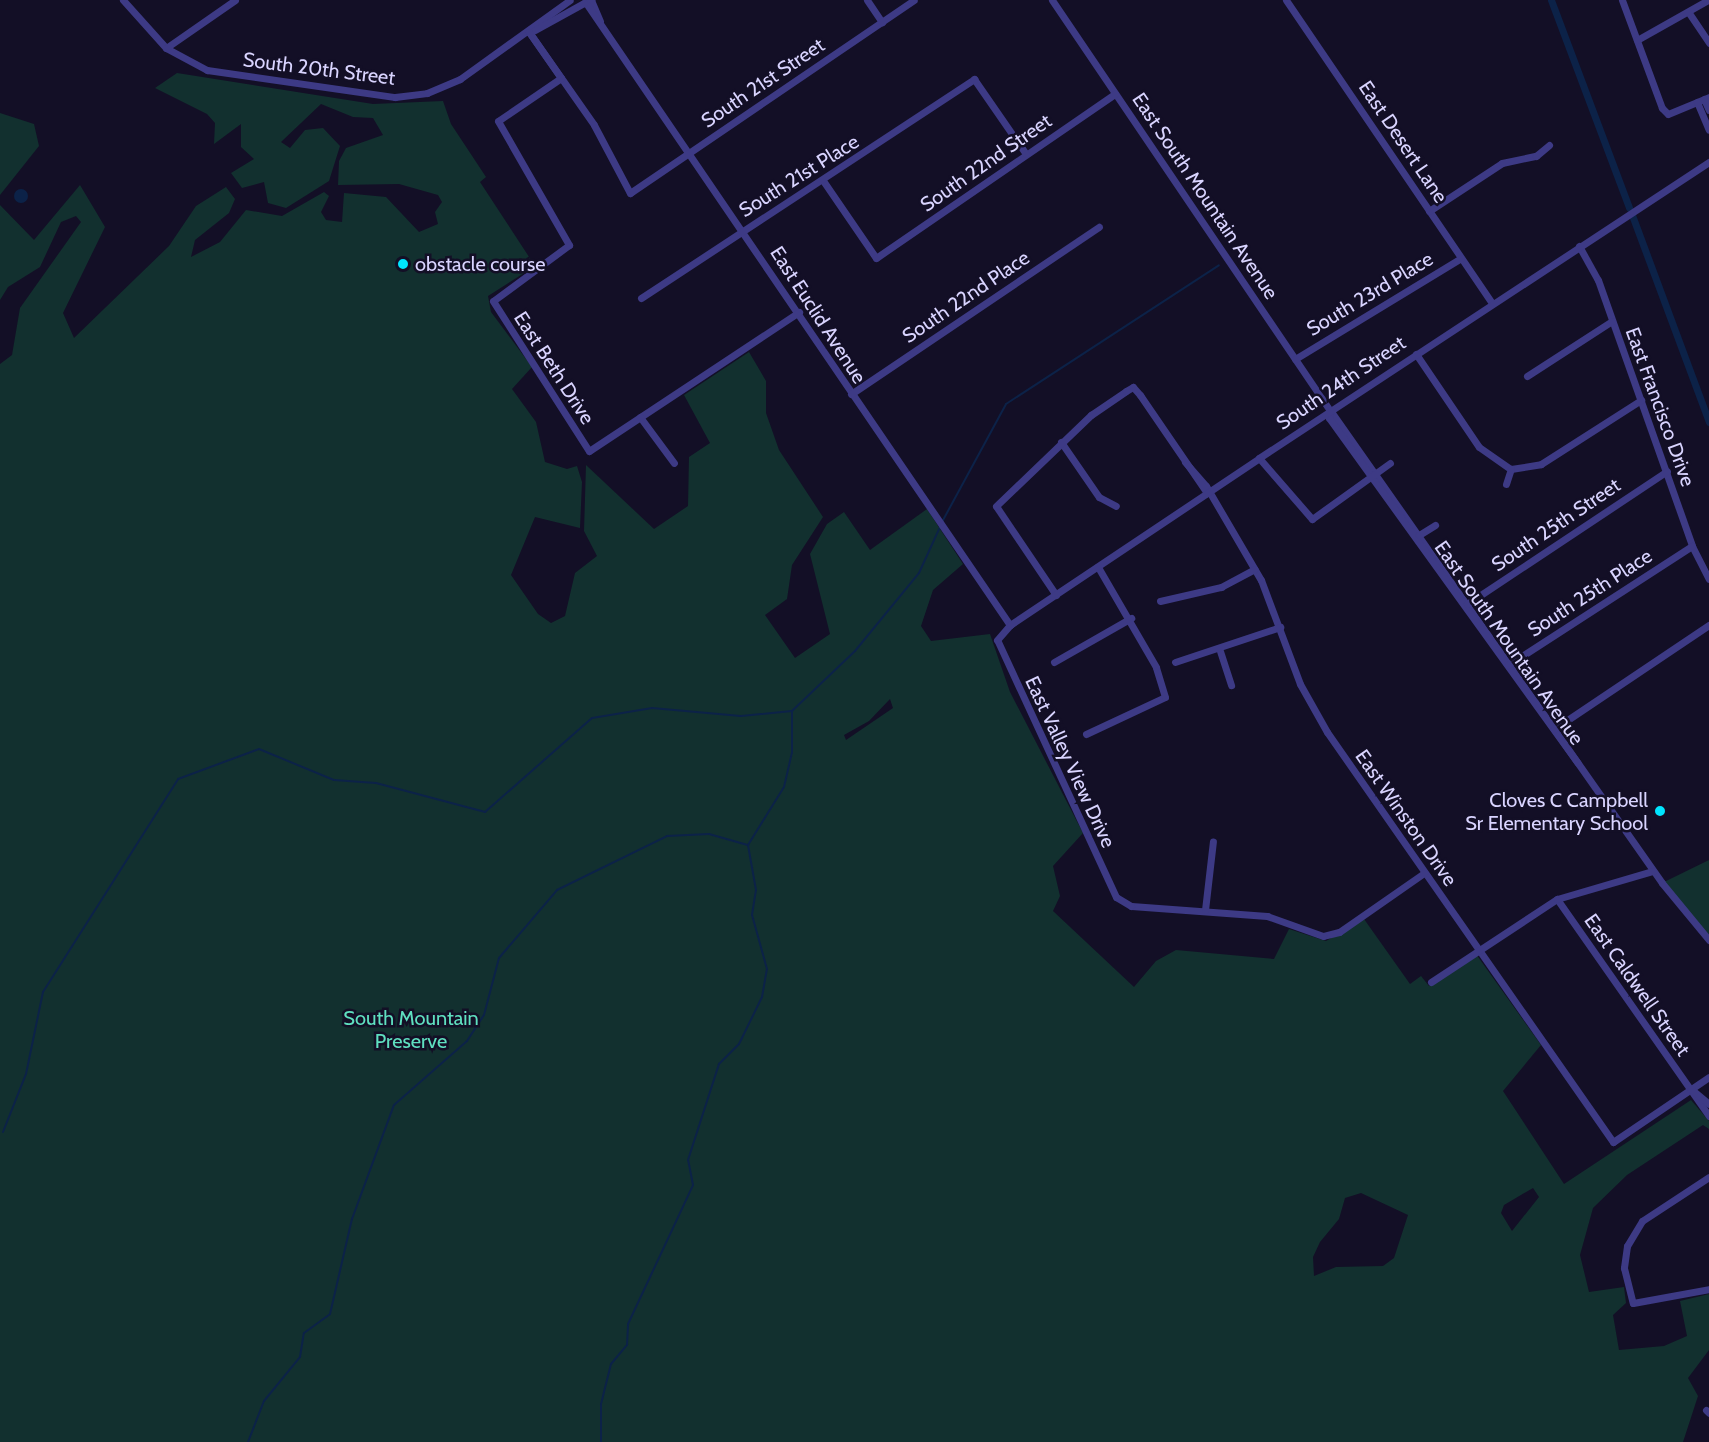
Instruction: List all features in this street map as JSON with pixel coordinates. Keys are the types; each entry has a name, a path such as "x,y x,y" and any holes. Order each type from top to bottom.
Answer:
{"street":[{"path":"123,0 166,48 235,0"},
{"name":"South 20th Street","path":"530,32 570,0"},
{"path":"867,0 882,22"},
{"name":"South 21st Street","path":"561,78 630,193 914,0"},
{"name":"East South Mountain Avenue","path":"1052,0 1374,475 1653,871 1709,940"},
{"name":"East Desert Lane","path":"1286,0 1492,303"},
{"path":"1622,0 1668,114 1703,99"},
{"path":"1637,40 1689,13 1708,0"},
{"name":"South 20th Street","path":"166,48 227,74 404,97 455,82 530,32 585,1"},
{"name":"East Euclid Avenue","path":"585,1 799,312 851,394 1010,626"},
{"path":"1689,13 1709,43"},
{"path":"530,32 561,78"},
{"name":"East Beth Drive","path":"561,78 498,121 569,245 493,301 589,451 640,417"},
{"name":"South 21st Place","path":"641,298 743,231 824,182 974,79 1026,154"},
{"name":"South 22nd Street","path":"824,182 876,258 1115,94"},
{"path":"1703,99 1709,110"},
{"path":"1703,99 1709,130"},
{"path":"1429,210 1502,163 1536,156 1549,145"},
{"name":"South 24th Street","path":"998,640 1010,626 1330,410 1709,162"},
{"name":"South 22nd Place","path":"851,394 1100,228"},
{"name":"East Francisco Drive","path":"1579,246 1612,321 1692,546 1709,579"},
{"name":"South 23rd Place","path":"1295,359 1461,258"},
{"path":"674,463 640,417 799,312"},
{"path":"1527,376 1612,321"},
{"path":"1416,354 1479,447 1491,460 1511,469 1541,464 1641,400"},
{"name":"East Winston Drive","path":"1061,442 1133,387 1207,493 1255,569 1280,627 1300,684 1327,732 1613,1142 1691,1089"},
{"path":"1056,595 996,506 1061,442 1099,496 1116,506"},
{"path":"1259,458 1312,519 1390,463"},
{"path":"1506,484 1511,469"},
{"name":"South 25th Street","path":"1466,605 1666,471"},
{"name":"East South Mountain Avenue","path":"1418,536 1435,525"},
{"name":"South 25th Place","path":"1508,665 1692,546"},
{"path":"1086,734 1165,697 1131,618 1098,567"},
{"path":"1160,601 1221,587 1255,569"},
{"path":"1054,662 1131,618"},
{"path":"1554,729 1709,625"},
{"path":"1175,662 1220,651 1280,627"},
{"name":"East Valley View Drive","path":"998,640 1116,897 1131,906 1206,910"},
{"path":"1220,651 1231,685"},
{"path":"1213,841 1206,910 1267,916 1323,936 1339,932 1424,873"},
{"path":"1431,982 1476,948 1557,899 1653,871"},
{"name":"East Caldwell Street","path":"1557,899 1709,1116"},
{"path":"1691,1089 1709,1077"},
{"name":"East Caldwell Street","path":"1691,1089 1709,1104"},
{"path":"1709,1177 1633,1233 1624,1268 1633,1303 1709,1289"}],"green space":[{"name":"South Mountain Preserve","path":"177,73 373,104 443,101 451,124 486,177 480,182 535,266 488,296 491,312 532,367 512,389 536,422 545,462 567,469 577,466 582,482 580,528 535,517 511,575 538,614 551,623 565,616 575,573 597,556 584,531 586,465 654,529 688,506 689,457 710,443 684,395 749,352 766,381 766,413 779,450 823,517 792,565 787,599 765,615 795,658 830,634 810,554 827,524 844,512 870,550 927,509 963,564 933,590 921,626 931,641 990,634 1010,692 1083,833 1053,866 1060,896 1053,911 1134,987 1156,961 1176,950 1274,959 1289,929 1326,941 1364,919 1410,984 1421,976 1429,986 1476,954 1541,1045 1503,1091 1564,1184 1691,1100 1709,1121 1709,1129 1703,1125 1627,1175 1593,1208 1580,1255 1589,1292 1624,1287 1626,1303 1613,1315 1619,1350 1664,1346 1687,1336 1680,1301 1709,1294 1709,1350 1688,1378 1698,1396 1683,1442 0,1442 0,364 12,355 20,308 81,222 76,216 61,222 40,267 8,287 0,300 0,205 34,240 80,185 105,227 63,313 74,338 169,246 196,206 226,187 235,199 229,213 195,240 191,257 220,242 246,210 282,216 324,192 329,196 321,212 326,220 342,222 344,193 386,197 419,232 438,224 435,212 442,202 438,195 399,184 338,185 339,161 346,148 383,135 373,118 353,117 321,104 281,142 290,148 305,130 323,128 340,146 329,181 286,208 268,203 264,182 242,188 231,173 254,159 241,147 241,124 214,144 215,123 207,114 155,88","holes":["890,699 893,708 846,740 844,735 869,721","1533,1188 1539,1197 1512,1231 1501,1213 1504,1205","1361,1193 1408,1215 1394,1258 1383,1266 1336,1267 1314,1276 1313,1257 1320,1242 1339,1219 1345,1198"]},
{"path":"0,113 34,124 39,146 0,195"},
{"path":"1709,860 1709,940 1662,883"}],"water":[{"path":"18,189 24,189 28,196 24,203 18,203 14,199 14,193"}],"waterway":[{"path":"1551,0 1629,208"},
{"path":"1632,215 1709,422"},
{"path":"942,522 1006,404 1219,265"},
{"path":"3,1132 26,1074 43,992 178,779 259,749 334,780 376,783 485,812 592,718 652,708 741,716 792,711 855,651 919,573 940,527"},
{"path":"248,1442 264,1401 300,1357 304,1333 330,1314 352,1219 394,1105 467,1041 484,1015 499,958 557,890 667,836 709,834 748,845 784,787 792,753 792,711"},
{"path":"601,1442 601,1404 611,1364 627,1345 628,1324 693,1185 688,1160 719,1064 739,1044 762,997 767,969 752,915 756,890 748,845"}],"place":[{"name":"obstacle course","path":"403,264"},
{"name":"Cloves C Campbell Sr Elementary School","path":"1660,811"}]}
